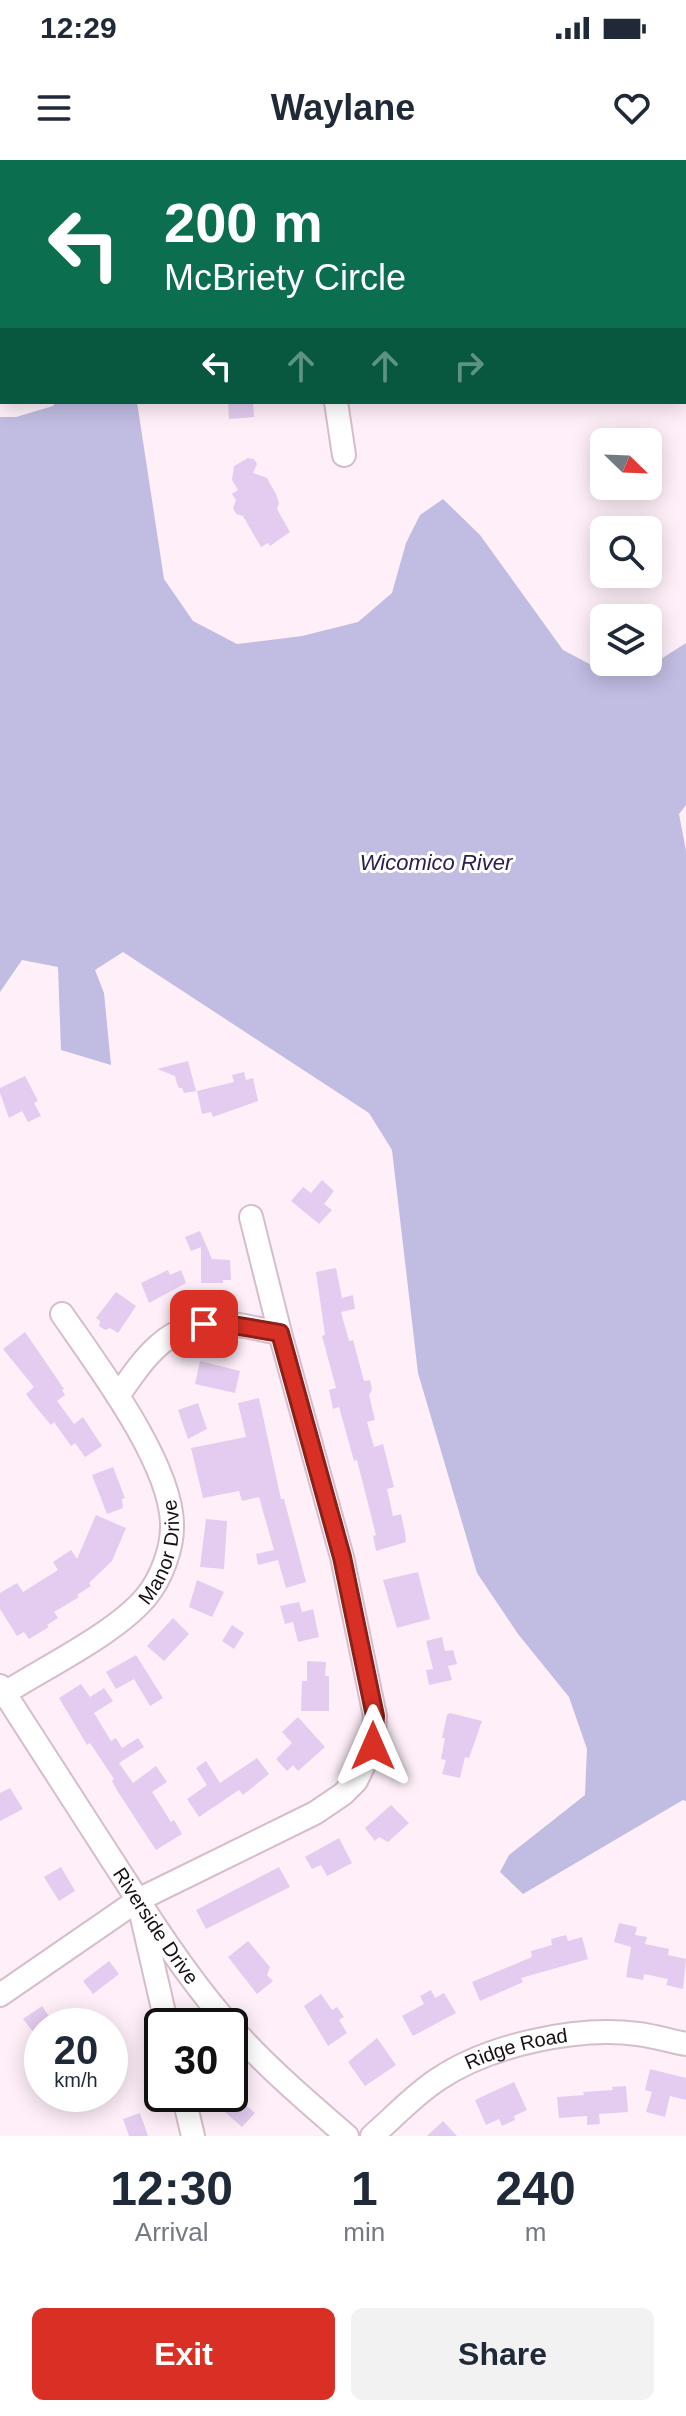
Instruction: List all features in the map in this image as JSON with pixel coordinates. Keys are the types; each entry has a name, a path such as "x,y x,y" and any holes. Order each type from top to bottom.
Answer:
{"street":[{"path":"336,404 344,455"},
{"path":"0,1995 138,1900 315,1813 356,1781 373,1746 375,1716 342,1557 251,1217"},
{"name":"Manor Drive","path":"2,1690 121,1621 147,1596 160,1574 172,1524 157,1470 118,1396 62,1314"},
{"path":"118,1396 143,1358 186,1327 221,1323 280,1333"},
{"name":"Riverside Drive","path":"2,1690 211,2008"},
{"path":"138,1900 163,2008"},
{"name":"Ridge Road","path":"372,2136 438,2079 475,2060 522,2043 578,2032 637,2034 686,2044"},
{"name":"Riverside Drive","path":"248,2048 347,2136"},
{"path":"187,2112 193,2136"}],"water":[{"name":"Wicomico River","path":"54,404 137,404 164,579 193,621 237,644 302,636 358,622 392,593 406,543 420,515 443,499 480,535 563,650 590,664 590,676 662,676 662,658 686,643 686,805 679,814 686,851 686,1801 523,1894 500,1872 509,1855 585,1795 587,1749 569,1697 518,1634 477,1573 418,1373 392,1150 369,1113 123,952 95,970 104,993 111,1065 61,1050 58,967 22,960 0,992 0,417 16,417"}],"building":[{"path":"228,404 253,404 254,417 229,419"},
{"path":"248,458 254,459 257,464 253,473 267,478 279,503 277,509 290,532 270,546 268,543 261,547 243,516 236,514 233,508 236,500 232,494 238,490 232,480 234,466"},
{"path":"188,1061 196,1091 184,1093 175,1076 157,1069"},
{"path":"244,1072 246,1080 253,1078 258,1101 213,1117 211,1112 202,1114 197,1091 234,1082 232,1075"},
{"path":"25,1076 38,1101 34,1103 41,1116 28,1122 22,1111 9,1118 0,1093 0,1088"},
{"path":"322,1180 334,1191 324,1204 332,1210 319,1224 291,1201 303,1187 311,1193"},
{"path":"200,1231 212,1259 230,1260 231,1280 201,1283 201,1247 191,1251 185,1237"},
{"path":"336,1268 342,1298 353,1295 355,1309 341,1312 349,1341 353,1340 364,1381 370,1380 372,1390 369,1395 375,1420 367,1422 374,1447 383,1444 394,1487 387,1489 393,1516 401,1514 405,1533 406,1542 376,1551 373,1536 376,1535 357,1460 354,1461 339,1407 333,1409 329,1390 336,1388 322,1336 325,1335 316,1272"},
{"path":"168,1270 170,1275 181,1270 186,1283 149,1303 141,1283"},
{"path":"116,1292 136,1306 118,1333 99,1326 100,1321 96,1318"},
{"path":"25,1332 64,1389 65,1395 57,1401 74,1424 83,1417 102,1446 85,1457 75,1443 71,1446 54,1422 51,1425 35,1406 26,1394 34,1387 3,1349"},
{"path":"200,1361 240,1371 235,1393 195,1384"},
{"path":"259,1398 281,1499 284,1499 306,1582 286,1588 278,1560 258,1565 256,1554 274,1550 259,1497 242,1501 239,1491 203,1498 191,1448 246,1437 238,1403"},
{"path":"198,1403 207,1429 188,1439 178,1410"},
{"path":"113,1467 125,1498 122,1499 123,1508 107,1514 92,1475"},
{"path":"96,1515 126,1528 112,1561 89,1583 91,1586 77,1595 79,1597 54,1612 58,1618 47,1625 49,1627 29,1639 24,1632 17,1636 0,1609 0,1593 17,1583 23,1592 58,1570 53,1562 71,1550 77,1559"},
{"path":"206,1519 227,1521 224,1569 200,1567"},
{"path":"418,1572 430,1619 397,1628 383,1580"},
{"path":"197,1580 224,1592 212,1617 189,1607"},
{"path":"299,1602 302,1612 313,1609 319,1637 298,1642 293,1622 285,1624 280,1606"},
{"path":"173,1618 189,1634 164,1661 147,1646"},
{"path":"232,1625 244,1633 234,1649 222,1641"},
{"path":"442,1637 445,1651 453,1650 457,1664 448,1666 452,1680 429,1685 426,1670 433,1669 426,1641"},
{"path":"136,1655 163,1698 150,1706 134,1679 116,1689 106,1672"},
{"path":"307,1661 326,1662 329,1711 301,1711 302,1681 307,1681"},
{"path":"81,1684 90,1697 104,1688 113,1701 94,1713 111,1741 116,1738 122,1748 138,1738 144,1747 119,1763 133,1783 156,1766 167,1782 152,1792 182,1834 156,1850 118,1792 112,1781 114,1779 90,1743 87,1745 59,1698"},
{"path":"450,1713 482,1721 469,1758 465,1757 460,1778 442,1774 446,1760 441,1759 445,1738 442,1738"},
{"path":"298,1717 325,1747 298,1771 293,1765 287,1771 276,1759 292,1743 282,1732"},
{"path":"257,1758 269,1774 243,1795 239,1790 199,1817 187,1799 207,1785 196,1768 206,1761 220,1783"},
{"path":"10,1788 23,1809 0,1821 0,1793"},
{"path":"391,1805 409,1823 388,1842 379,1837 375,1841 365,1828"},
{"path":"339,1838 352,1863 327,1876 321,1865 312,1869 305,1857"},
{"path":"61,1867 75,1891 59,1901 44,1877"},
{"path":"279,1867 290,1887 206,1929 196,1910"},
{"path":"619,1923 637,1927 635,1935 647,1937 645,1944 669,1949 668,1955 686,1959 683,1989 666,1985 668,1979 644,1974 643,1980 626,1977 631,1947 614,1942"},
{"path":"566,1935 568,1941 582,1937 588,1959 521,1978 523,1982 480,2001 472,1982 532,1957 531,1951 552,1945 551,1939"},
{"path":"248,1941 270,1967 267,1975 273,1981 257,1994 228,1957"},
{"path":"109,1961 119,1974 93,1994 83,1981"},
{"path":"431,1990 435,1998 444,1993 456,2013 413,2036 402,2016 424,2004 420,1996"},
{"path":"321,1994 332,2010 337,2007 344,2017 339,2020 347,2033 328,2046 304,2006"},
{"path":"377,2038 396,2065 365,2086 348,2062"},
{"path":"650,2069 686,2078 686,2100 670,2096 665,2117 646,2112 652,2092 645,2090"},
{"path":"514,2082 527,2110 502,2126 499,2119 486,2125 475,2100"},
{"path":"626,2086 628,2112 599,2114 600,2124 587,2125 587,2116 559,2118 557,2097"},
{"path":"248,2107 255,2113 242,2127 225,2112 248,2112"},
{"path":"140,2113 148,2136 129,2136 123,2119"},
{"path":"443,2121 457,2136 427,2136"}],"route":[{"path":"204,1324 221,1323 280,1333 342,1557 375,1716 373,1746"}]}
